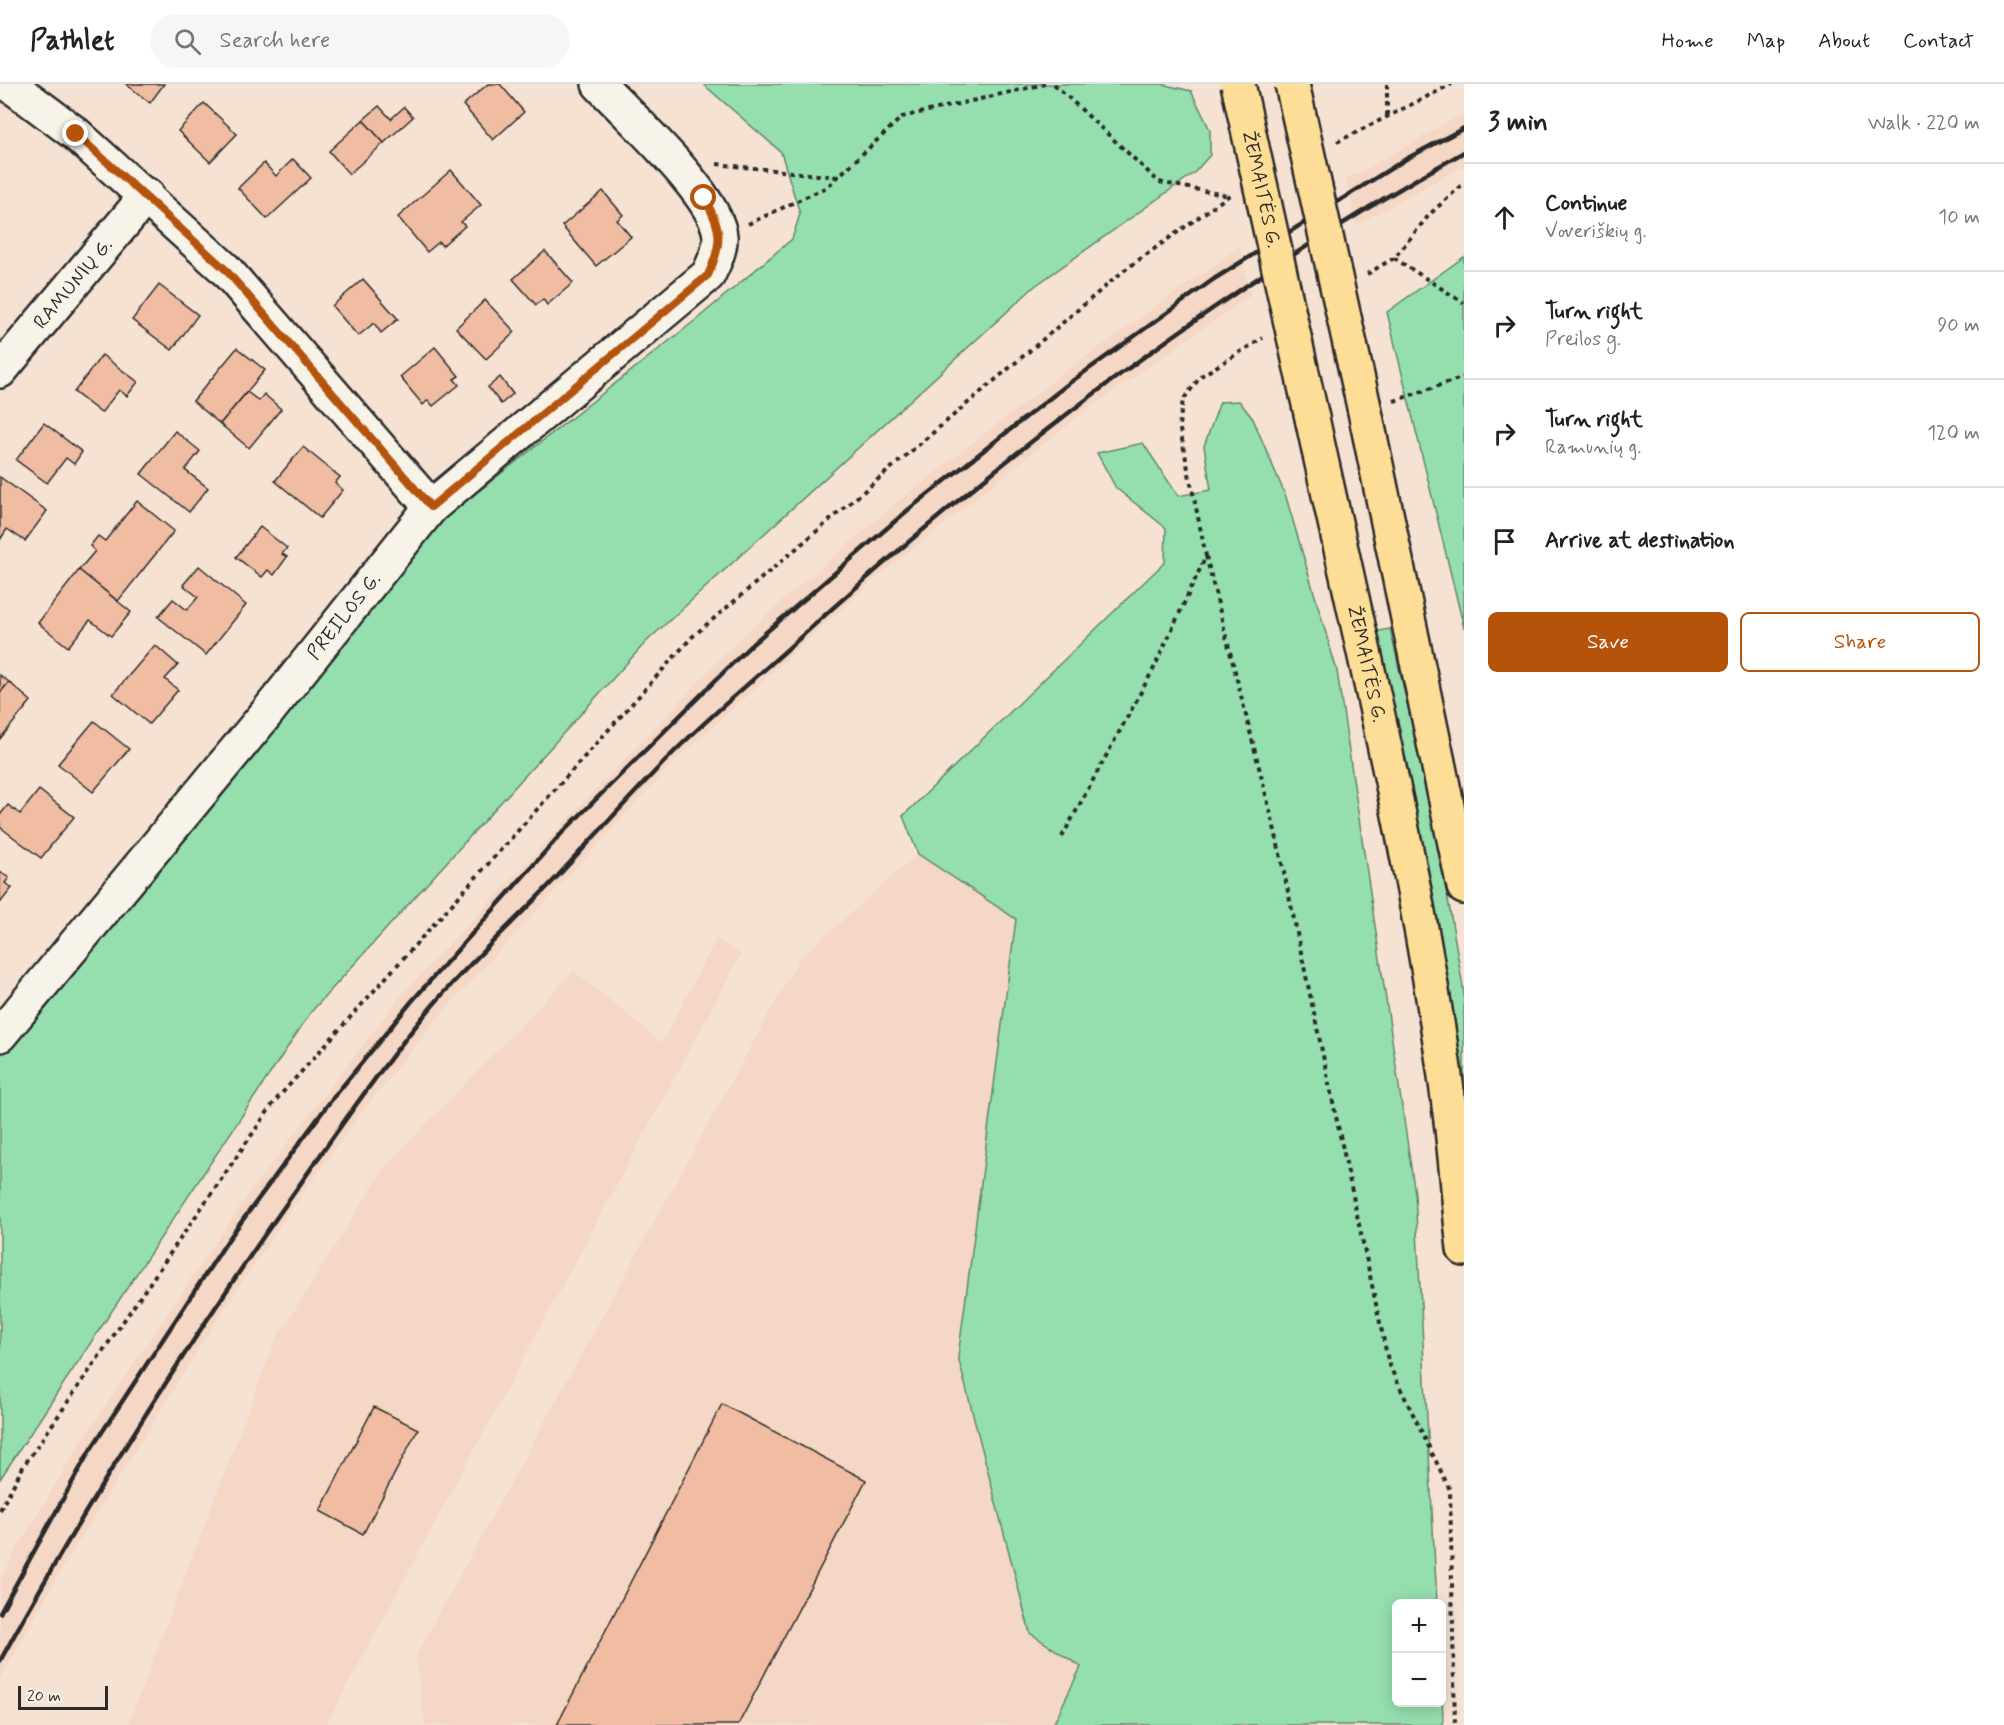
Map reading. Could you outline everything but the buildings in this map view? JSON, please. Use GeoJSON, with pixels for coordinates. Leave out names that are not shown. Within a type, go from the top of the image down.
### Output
{"type":"FeatureCollection","features":[{"type":"Feature","properties":{"kind":"main road","name":"ŽEMAITĖS G."},"geometry":{"type":"LineString","coordinates":[[1238,84],[1386,753],[1422,938],[1450,1113],[1464,1249]]}},
{"type":"Feature","properties":{"kind":"main road"},"geometry":{"type":"LineString","coordinates":[[1292,84],[1377,404],[1464,887]]}},
{"type":"Feature","properties":{"kind":"street"},"geometry":{"type":"LineString","coordinates":[[9,84],[76,134],[147,195],[225,269],[431,507]]}},
{"type":"Feature","properties":{"kind":"street"},"geometry":{"type":"LineString","coordinates":[[600,84],[704,198],[716,218],[720,236]]}},
{"type":"Feature","properties":{"kind":"street","name":"RAMUNIŲ G."},"geometry":{"type":"LineString","coordinates":[[0,371],[147,195]]}},
{"type":"Feature","properties":{"kind":"street","name":"PREILOS G."},"geometry":{"type":"LineString","coordinates":[[4,1021],[266,714],[431,507],[708,275],[716,258],[720,236]]}},
{"type":"Feature","properties":{"kind":"path"},"geometry":{"type":"LineString","coordinates":[[720,236],[827,188],[902,117],[1045,84]]}},
{"type":"Feature","properties":{"kind":"path"},"geometry":{"type":"LineString","coordinates":[[1054,84],[1159,182],[1229,196]]}},
{"type":"Feature","properties":{"kind":"path"},"geometry":{"type":"LineString","coordinates":[[1386,84],[1387,116]]}},
{"type":"Feature","properties":{"kind":"path"},"geometry":{"type":"LineString","coordinates":[[1332,145],[1452,84]]}},
{"type":"Feature","properties":{"kind":"path"},"geometry":{"type":"LineString","coordinates":[[669,158],[838,177]]}},
{"type":"Feature","properties":{"kind":"path"},"geometry":{"type":"LineString","coordinates":[[0,1510],[23,1467],[275,1101],[692,637],[1126,269],[1239,191]]}},
{"type":"Feature","properties":{"kind":"path"},"geometry":{"type":"LineString","coordinates":[[1394,258],[1464,303]]}},
{"type":"Feature","properties":{"kind":"path"},"geometry":{"type":"LineString","coordinates":[[1201,376],[1183,400],[1179,425],[1206,556],[1276,834],[1389,1365],[1450,1490],[1455,1725]]}},
{"type":"Feature","properties":{"kind":"path"},"geometry":{"type":"LineString","coordinates":[[1377,404],[1464,377]]}},
{"type":"Feature","properties":{"kind":"path"},"geometry":{"type":"LineString","coordinates":[[1062,837],[1154,668],[1206,556]]}},
{"type":"Feature","properties":{"kind":"shaded area"},"geometry":{"type":"Polygon","coordinates":[[[1464,113],[1464,166],[1356,225],[1346,180],[1464,113]]]}},
{"type":"Feature","properties":{"kind":"shaded area"},"geometry":{"type":"Polygon","coordinates":[[[1239,247],[1251,295],[1081,414],[870,583],[673,763],[435,1021],[365,1108],[294,1205],[214,1324],[62,1568],[0,1679],[0,1581],[21,1542],[79,1445],[249,1193],[403,993],[739,639],[898,501],[1059,376],[1239,247]]]}},
{"type":"Feature","properties":{"kind":"shaded area"},"geometry":{"type":"Polygon","coordinates":[[[918,854],[1016,919],[958,1357],[1081,1667],[1053,1725],[425,1725],[416,1655],[799,959],[918,854]]]}},
{"type":"Feature","properties":{"kind":"shaded area"},"geometry":{"type":"Polygon","coordinates":[[[716,939],[741,954],[326,1725],[128,1725],[275,1341],[385,1167],[574,971],[662,1043],[716,939]]]}},
{"type":"Feature","properties":{"kind":"green space"},"geometry":{"type":"Polygon","coordinates":[[[703,84],[1161,84],[1191,91],[1210,130],[1210,155],[1194,173],[1035,286],[646,642],[311,1012],[0,1479],[0,1051],[442,520],[697,319],[792,239],[800,214],[781,152],[703,84]]]}},
{"type":"Feature","properties":{"kind":"green space"},"geometry":{"type":"Polygon","coordinates":[[[1464,257],[1464,628],[1387,312],[1464,257]]]}},
{"type":"Feature","properties":{"kind":"green space"},"geometry":{"type":"Polygon","coordinates":[[[1239,401],[1253,419],[1286,497],[1337,671],[1415,1194],[1437,1599],[1392,1599],[1392,1707],[1442,1707],[1443,1725],[1053,1725],[1081,1667],[1030,1633],[958,1357],[1016,919],[918,854],[903,816],[1165,562],[1166,528],[1116,488],[1097,453],[1143,443],[1178,496],[1211,490],[1204,446],[1220,402],[1239,401]]]}},
{"type":"Feature","properties":{"kind":"green space"},"geometry":{"type":"Polygon","coordinates":[[[1390,629],[1436,829],[1464,993],[1464,1095],[1440,932],[1378,631],[1390,629]]]}},
{"type":"Feature","properties":{"kind":"railway"},"geometry":{"type":"LineString","coordinates":[[0,1613],[89,1452],[228,1240],[329,1103],[412,1001],[561,834],[750,646],[908,510],[1068,384],[1214,279],[1406,159],[1464,128]]}},
{"type":"Feature","properties":{"kind":"railway"},"geometry":{"type":"LineString","coordinates":[[0,1661],[66,1544],[136,1430],[246,1262],[369,1087],[454,981],[556,878],[666,760],[870,575],[1031,442],[1199,318],[1285,260],[1464,152]]}},
{"type":"Feature","properties":{"kind":"route"},"geometry":{"type":"LineString","coordinates":[[76,134],[147,195],[225,269],[431,507],[708,275],[716,258],[720,236],[716,218],[704,198]]}}]}
